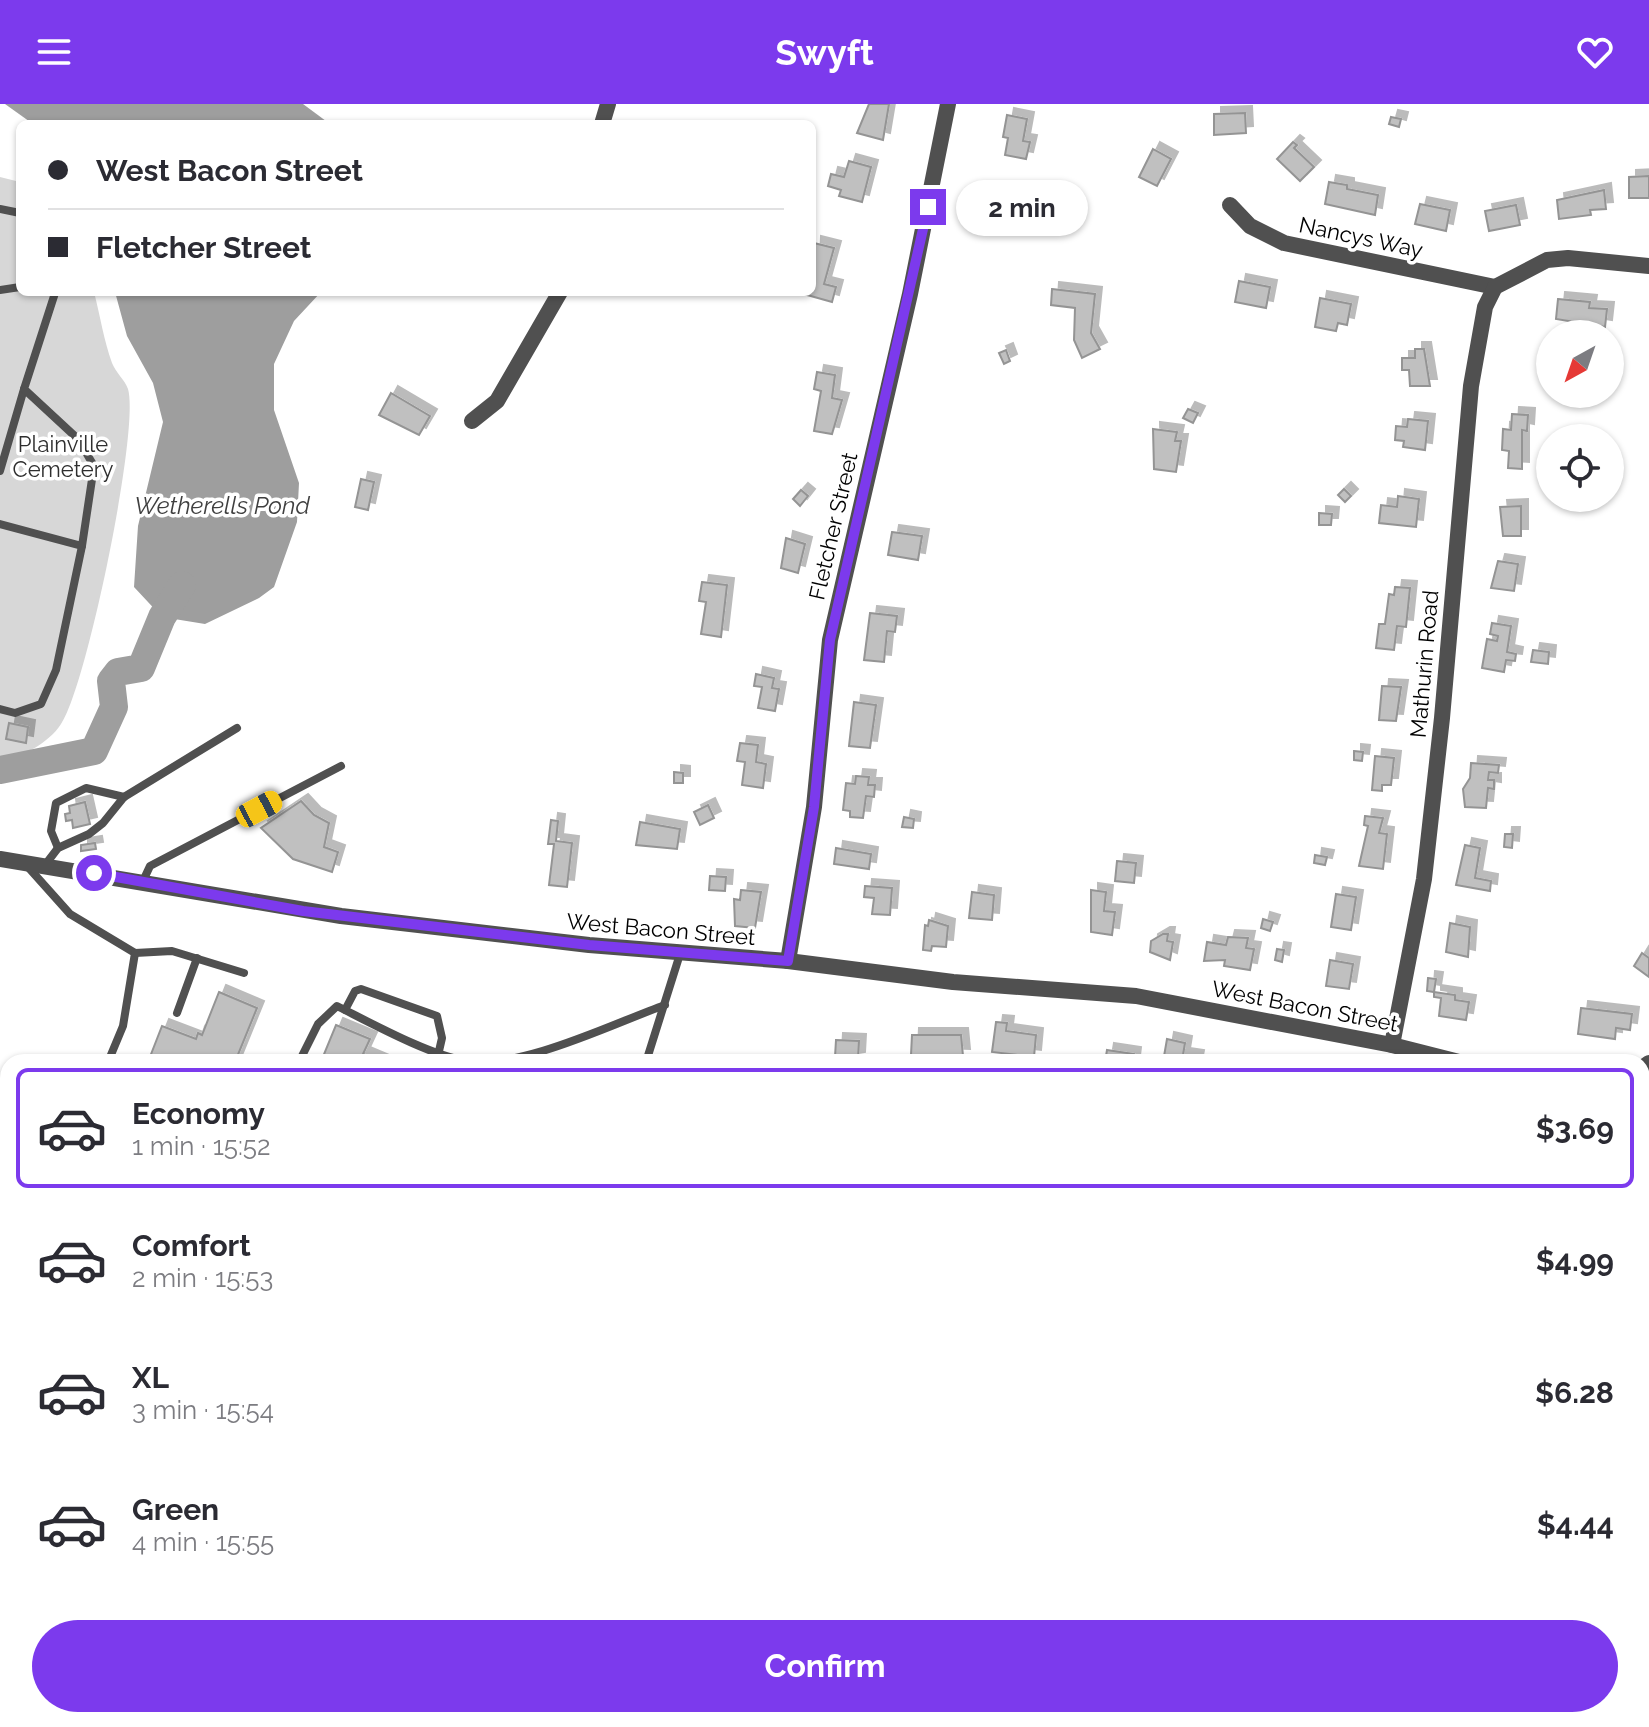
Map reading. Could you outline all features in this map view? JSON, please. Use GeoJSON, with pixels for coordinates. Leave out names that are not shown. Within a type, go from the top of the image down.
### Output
{"type":"FeatureCollection","features":[{"type":"Feature","properties":{"kind":"street","name":"Fletcher Street"},"geometry":{"type":"LineString","coordinates":[[788,961],[814,807],[830,640],[910,294],[948,104]]}},
{"type":"Feature","properties":{"kind":"street","name":"Nancys Way"},"geometry":{"type":"LineString","coordinates":[[1230,205],[1250,226],[1284,243],[1495,287]]}},
{"type":"Feature","properties":{"kind":"street"},"geometry":{"type":"LineString","coordinates":[[1495,287],[1547,260],[1568,258],[1649,266]]}},
{"type":"Feature","properties":{"kind":"street","name":"Mathurin Road"},"geometry":{"type":"LineString","coordinates":[[1392,1045],[1424,879],[1445,687],[1473,361],[1485,307],[1495,287]]}},
{"type":"Feature","properties":{"kind":"street"},"geometry":{"type":"LineString","coordinates":[[472,421],[497,401],[558,296]]}},
{"type":"Feature","properties":{"kind":"street","name":"West Bacon Street"},"geometry":{"type":"LineString","coordinates":[[0,859],[143,881],[303,911],[680,954],[788,961],[953,982],[1136,996],[1427,1054]]}},
{"type":"Feature","properties":{"kind":"lane"},"geometry":{"type":"LineString","coordinates":[[0,471],[53,296]]}},
{"type":"Feature","properties":{"kind":"lane"},"geometry":{"type":"LineString","coordinates":[[0,709],[15,713],[41,704],[56,670],[82,546],[94,466],[78,439],[24,389]]}},
{"type":"Feature","properties":{"kind":"lane"},"geometry":{"type":"LineString","coordinates":[[0,524],[82,546]]}},
{"type":"Feature","properties":{"kind":"lane"},"geometry":{"type":"LineString","coordinates":[[44,866],[58,848],[96,829],[124,797],[237,728]]}},
{"type":"Feature","properties":{"kind":"lane"},"geometry":{"type":"LineString","coordinates":[[143,881],[150,866],[341,766]]}},
{"type":"Feature","properties":{"kind":"lane"},"geometry":{"type":"LineString","coordinates":[[58,848],[51,831],[56,803],[86,788],[124,797]]}},
{"type":"Feature","properties":{"kind":"lane"},"geometry":{"type":"LineString","coordinates":[[25,864],[70,914],[135,953],[172,951],[244,973]]}},
{"type":"Feature","properties":{"kind":"lane"},"geometry":{"type":"LineString","coordinates":[[111,1054],[123,1026],[135,953]]}},
{"type":"Feature","properties":{"kind":"lane"},"geometry":{"type":"LineString","coordinates":[[649,1054],[680,954]]}},
{"type":"Feature","properties":{"kind":"lane"},"geometry":{"type":"LineString","coordinates":[[177,1013],[197,958]]}},
{"type":"Feature","properties":{"kind":"lane"},"geometry":{"type":"LineString","coordinates":[[345,1010],[355,991],[361,989],[437,1016],[442,1038],[439,1051]]}},
{"type":"Feature","properties":{"kind":"lane"},"geometry":{"type":"LineString","coordinates":[[527,1054],[665,1005]]}},
{"type":"Feature","properties":{"kind":"lane"},"geometry":{"type":"LineString","coordinates":[[303,1054],[318,1024],[337,1006],[447,1054]]}},
{"type":"Feature","properties":{"kind":"green space","name":"Plainville Cemetery"},"geometry":{"type":"Polygon","coordinates":[[[0,177],[16,181],[16,296],[95,296],[112,363],[128,389],[130,413],[119,503],[108,558],[72,701],[56,731],[42,743],[25,753],[0,760],[0,177]]]}},
{"type":"Feature","properties":{"kind":"water"},"geometry":{"type":"Polygon","coordinates":[[[5,104],[303,104],[325,120],[27,120],[5,104]]]}},
{"type":"Feature","properties":{"kind":"water","name":"Wetherells Pond"},"geometry":{"type":"Polygon","coordinates":[[[116,296],[317,296],[294,321],[274,364],[274,410],[299,483],[297,522],[274,587],[259,598],[205,624],[162,617],[134,587],[138,526],[163,422],[153,383],[127,336],[116,296]]]}},
{"type":"Feature","properties":{"kind":"building"},"geometry":{"type":"Polygon","coordinates":[[[869,104],[889,104],[883,140],[857,133],[869,104]]]}},
{"type":"Feature","properties":{"kind":"building"},"geometry":{"type":"Polygon","coordinates":[[[1245,113],[1246,133],[1214,135],[1214,114],[1245,113]]]}},
{"type":"Feature","properties":{"kind":"building"},"geometry":{"type":"Polygon","coordinates":[[[1007,115],[1027,119],[1023,141],[1030,142],[1026,159],[1005,155],[1008,138],[1003,137],[1007,115]]]}},
{"type":"Feature","properties":{"kind":"building"},"geometry":{"type":"Polygon","coordinates":[[[1391,117],[1401,119],[1399,127],[1389,124],[1391,117]]]}},
{"type":"Feature","properties":{"kind":"building"},"geometry":{"type":"Polygon","coordinates":[[[1293,142],[1297,145],[1294,148],[1314,167],[1300,181],[1277,159],[1293,142]]]}},
{"type":"Feature","properties":{"kind":"building"},"geometry":{"type":"Polygon","coordinates":[[[1153,149],[1171,159],[1157,186],[1139,177],[1153,149]]]}},
{"type":"Feature","properties":{"kind":"building"},"geometry":{"type":"Polygon","coordinates":[[[849,161],[871,167],[862,202],[839,196],[841,190],[828,186],[831,174],[844,177],[849,161]]]}},
{"type":"Feature","properties":{"kind":"building"},"geometry":{"type":"Polygon","coordinates":[[[1649,176],[1649,198],[1629,198],[1629,177],[1649,176]]]}},
{"type":"Feature","properties":{"kind":"building"},"geometry":{"type":"Polygon","coordinates":[[[1329,182],[1378,195],[1375,215],[1325,204],[1329,182]]]}},
{"type":"Feature","properties":{"kind":"building"},"geometry":{"type":"Polygon","coordinates":[[[1604,190],[1606,209],[1590,210],[1591,215],[1559,219],[1557,200],[1604,190]]]}},
{"type":"Feature","properties":{"kind":"building"},"geometry":{"type":"Polygon","coordinates":[[[1420,204],[1450,210],[1446,231],[1415,224],[1420,204]]]}},
{"type":"Feature","properties":{"kind":"building"},"geometry":{"type":"Polygon","coordinates":[[[1516,205],[1520,225],[1489,231],[1485,211],[1516,205]]]}},
{"type":"Feature","properties":{"kind":"building"},"geometry":{"type":"Polygon","coordinates":[[[816,244],[834,248],[824,284],[836,287],[832,302],[811,296],[816,296],[816,244]]]}},
{"type":"Feature","properties":{"kind":"building"},"geometry":{"type":"Polygon","coordinates":[[[1239,281],[1270,287],[1266,308],[1235,302],[1239,281]]]}},
{"type":"Feature","properties":{"kind":"building"},"geometry":{"type":"Polygon","coordinates":[[[1052,289],[1095,294],[1091,333],[1100,349],[1082,358],[1074,340],[1075,308],[1051,305],[1052,289]]]}},
{"type":"Feature","properties":{"kind":"building"},"geometry":{"type":"Polygon","coordinates":[[[1320,298],[1351,304],[1347,325],[1338,323],[1336,331],[1315,327],[1320,298]]]}},
{"type":"Feature","properties":{"kind":"building"},"geometry":{"type":"Polygon","coordinates":[[[1558,299],[1590,302],[1589,308],[1607,309],[1606,320],[1556,319],[1558,299]]]}},
{"type":"Feature","properties":{"kind":"building"},"geometry":{"type":"Polygon","coordinates":[[[1415,349],[1424,349],[1430,386],[1410,386],[1409,370],[1402,370],[1402,358],[1415,358],[1415,349]]]}},
{"type":"Feature","properties":{"kind":"building"},"geometry":{"type":"Polygon","coordinates":[[[1006,350],[1010,361],[1004,364],[999,353],[1006,350]]]}},
{"type":"Feature","properties":{"kind":"building"},"geometry":{"type":"Polygon","coordinates":[[[817,372],[835,375],[832,398],[842,400],[832,434],[814,431],[821,391],[814,389],[817,372]]]}},
{"type":"Feature","properties":{"kind":"building"},"geometry":{"type":"Polygon","coordinates":[[[391,393],[430,416],[419,435],[379,415],[391,393]]]}},
{"type":"Feature","properties":{"kind":"building"},"geometry":{"type":"Polygon","coordinates":[[[1188,409],[1198,413],[1193,423],[1183,418],[1188,409]]]}},
{"type":"Feature","properties":{"kind":"building"},"geometry":{"type":"Polygon","coordinates":[[[1512,414],[1528,415],[1527,431],[1522,430],[1522,469],[1508,468],[1509,451],[1502,450],[1503,429],[1511,430],[1512,414]]]}},
{"type":"Feature","properties":{"kind":"building"},"geometry":{"type":"Polygon","coordinates":[[[1408,419],[1428,421],[1425,450],[1403,447],[1404,441],[1395,440],[1396,426],[1407,427],[1408,419]]]}},
{"type":"Feature","properties":{"kind":"building"},"geometry":{"type":"Polygon","coordinates":[[[1153,429],[1177,432],[1175,441],[1181,441],[1176,472],[1154,469],[1153,429]]]}},
{"type":"Feature","properties":{"kind":"building"},"geometry":{"type":"Polygon","coordinates":[[[361,479],[374,482],[368,510],[355,507],[361,479]]]}},
{"type":"Feature","properties":{"kind":"building"},"geometry":{"type":"Polygon","coordinates":[[[1344,489],[1351,496],[1345,502],[1338,495],[1344,489]]]}},
{"type":"Feature","properties":{"kind":"building"},"geometry":{"type":"Polygon","coordinates":[[[801,490],[808,496],[800,506],[793,499],[801,490]]]}},
{"type":"Feature","properties":{"kind":"building"},"geometry":{"type":"Polygon","coordinates":[[[1398,496],[1419,499],[1416,527],[1379,523],[1381,505],[1397,507],[1398,496]]]}},
{"type":"Feature","properties":{"kind":"building"},"geometry":{"type":"Polygon","coordinates":[[[1521,506],[1521,536],[1503,536],[1500,507],[1521,506]]]}},
{"type":"Feature","properties":{"kind":"building"},"geometry":{"type":"Polygon","coordinates":[[[1319,513],[1332,514],[1331,525],[1319,525],[1319,513]]]}},
{"type":"Feature","properties":{"kind":"building"},"geometry":{"type":"Polygon","coordinates":[[[892,532],[922,536],[918,560],[888,555],[892,532]]]}},
{"type":"Feature","properties":{"kind":"building"},"geometry":{"type":"Polygon","coordinates":[[[786,538],[805,544],[798,573],[781,568],[786,538]]]}},
{"type":"Feature","properties":{"kind":"building"},"geometry":{"type":"Polygon","coordinates":[[[1498,561],[1518,564],[1514,591],[1491,588],[1498,561]]]}},
{"type":"Feature","properties":{"kind":"building"},"geometry":{"type":"Polygon","coordinates":[[[702,582],[727,585],[721,637],[701,634],[706,602],[699,601],[702,582]]]}},
{"type":"Feature","properties":{"kind":"building"},"geometry":{"type":"Polygon","coordinates":[[[1395,587],[1410,588],[1406,627],[1397,626],[1394,650],[1376,648],[1379,624],[1385,624],[1389,594],[1394,595],[1395,587]]]}},
{"type":"Feature","properties":{"kind":"building"},"geometry":{"type":"Polygon","coordinates":[[[870,613],[897,616],[895,632],[887,631],[884,662],[864,660],[870,613]]]}},
{"type":"Feature","properties":{"kind":"building"},"geometry":{"type":"Polygon","coordinates":[[[1492,623],[1511,626],[1507,652],[1516,654],[1515,661],[1506,660],[1504,672],[1482,668],[1487,639],[1497,641],[1498,636],[1490,634],[1492,623]]]}},
{"type":"Feature","properties":{"kind":"building"},"geometry":{"type":"Polygon","coordinates":[[[1533,650],[1549,652],[1548,664],[1531,662],[1533,650]]]}},
{"type":"Feature","properties":{"kind":"building"},"geometry":{"type":"Polygon","coordinates":[[[756,674],[774,678],[772,688],[779,689],[775,711],[758,708],[762,687],[754,686],[756,674]]]}},
{"type":"Feature","properties":{"kind":"building"},"geometry":{"type":"Polygon","coordinates":[[[1382,686],[1401,687],[1396,721],[1379,720],[1382,686]]]}},
{"type":"Feature","properties":{"kind":"building"},"geometry":{"type":"Polygon","coordinates":[[[854,702],[876,705],[870,748],[849,746],[854,702]]]}},
{"type":"Feature","properties":{"kind":"building"},"geometry":{"type":"Polygon","coordinates":[[[9,723],[28,727],[26,743],[6,739],[9,723]]]}},
{"type":"Feature","properties":{"kind":"building"},"geometry":{"type":"Polygon","coordinates":[[[740,743],[758,745],[756,762],[766,764],[763,788],[742,785],[745,762],[737,761],[740,743]]]}},
{"type":"Feature","properties":{"kind":"building"},"geometry":{"type":"Polygon","coordinates":[[[1354,751],[1363,752],[1362,761],[1354,760],[1354,751]]]}},
{"type":"Feature","properties":{"kind":"building"},"geometry":{"type":"Polygon","coordinates":[[[1375,756],[1394,758],[1391,785],[1382,785],[1382,791],[1372,790],[1375,756]]]}},
{"type":"Feature","properties":{"kind":"building"},"geometry":{"type":"Polygon","coordinates":[[[1471,763],[1499,765],[1498,773],[1489,772],[1488,780],[1494,780],[1494,789],[1488,788],[1486,808],[1465,807],[1463,789],[1470,778],[1471,763]]]}},
{"type":"Feature","properties":{"kind":"building"},"geometry":{"type":"Polygon","coordinates":[[[674,772],[683,773],[683,783],[674,783],[674,772]]]}},
{"type":"Feature","properties":{"kind":"building"},"geometry":{"type":"Polygon","coordinates":[[[856,776],[869,777],[868,785],[875,785],[874,797],[866,796],[863,818],[850,817],[850,811],[843,810],[846,783],[855,784],[856,776]]]}},
{"type":"Feature","properties":{"kind":"building"},"geometry":{"type":"Polygon","coordinates":[[[301,801],[314,815],[329,823],[324,847],[338,852],[332,872],[293,859],[261,828],[301,801]]]}},
{"type":"Feature","properties":{"kind":"building"},"geometry":{"type":"Polygon","coordinates":[[[85,802],[90,824],[73,828],[72,820],[66,821],[65,814],[70,813],[69,806],[85,802]]]}},
{"type":"Feature","properties":{"kind":"building"},"geometry":{"type":"Polygon","coordinates":[[[708,805],[714,818],[700,825],[694,812],[708,805]]]}},
{"type":"Feature","properties":{"kind":"building"},"geometry":{"type":"Polygon","coordinates":[[[1365,816],[1383,818],[1379,833],[1387,834],[1383,869],[1359,866],[1368,826],[1364,825],[1365,816]]]}},
{"type":"Feature","properties":{"kind":"building"},"geometry":{"type":"Polygon","coordinates":[[[904,817],[914,819],[913,828],[902,827],[904,817]]]}},
{"type":"Feature","properties":{"kind":"building"},"geometry":{"type":"Polygon","coordinates":[[[551,820],[558,821],[556,841],[572,843],[567,887],[549,885],[554,844],[548,844],[551,820]]]}},
{"type":"Feature","properties":{"kind":"building"},"geometry":{"type":"Polygon","coordinates":[[[640,822],[680,829],[677,849],[636,845],[640,822]]]}},
{"type":"Feature","properties":{"kind":"building"},"geometry":{"type":"Polygon","coordinates":[[[1505,834],[1513,834],[1512,848],[1504,847],[1505,834]]]}},
{"type":"Feature","properties":{"kind":"building"},"geometry":{"type":"Polygon","coordinates":[[[95,843],[96,849],[81,851],[81,845],[95,843]]]}},
{"type":"Feature","properties":{"kind":"building"},"geometry":{"type":"Polygon","coordinates":[[[1465,845],[1480,848],[1475,878],[1491,881],[1490,891],[1456,885],[1465,845]]]}},
{"type":"Feature","properties":{"kind":"building"},"geometry":{"type":"Polygon","coordinates":[[[836,848],[871,854],[869,869],[834,864],[836,848]]]}},
{"type":"Feature","properties":{"kind":"building"},"geometry":{"type":"Polygon","coordinates":[[[1315,855],[1327,857],[1325,865],[1314,863],[1315,855]]]}},
{"type":"Feature","properties":{"kind":"building"},"geometry":{"type":"Polygon","coordinates":[[[1117,861],[1136,863],[1134,883],[1115,881],[1117,861]]]}},
{"type":"Feature","properties":{"kind":"building"},"geometry":{"type":"Polygon","coordinates":[[[710,876],[726,877],[725,891],[709,890],[710,876]]]}},
{"type":"Feature","properties":{"kind":"building"},"geometry":{"type":"Polygon","coordinates":[[[865,886],[892,888],[890,915],[872,914],[874,898],[864,897],[865,886]]]}},
{"type":"Feature","properties":{"kind":"building"},"geometry":{"type":"Polygon","coordinates":[[[741,890],[761,892],[755,928],[735,926],[734,899],[740,900],[741,890]]]}},
{"type":"Feature","properties":{"kind":"building"},"geometry":{"type":"Polygon","coordinates":[[[1091,890],[1106,892],[1104,911],[1115,912],[1112,935],[1091,932],[1091,890]]]}},
{"type":"Feature","properties":{"kind":"building"},"geometry":{"type":"Polygon","coordinates":[[[972,892],[994,895],[992,920],[969,918],[972,892]]]}},
{"type":"Feature","properties":{"kind":"building"},"geometry":{"type":"Polygon","coordinates":[[[1336,894],[1356,897],[1351,930],[1331,927],[1336,894]]]}},
{"type":"Feature","properties":{"kind":"building"},"geometry":{"type":"Polygon","coordinates":[[[1263,919],[1273,922],[1270,931],[1261,928],[1263,919]]]}},
{"type":"Feature","properties":{"kind":"building"},"geometry":{"type":"Polygon","coordinates":[[[929,920],[948,926],[946,947],[932,946],[931,951],[923,950],[925,925],[928,926],[929,920]]]}},
{"type":"Feature","properties":{"kind":"building"},"geometry":{"type":"Polygon","coordinates":[[[1450,923],[1470,927],[1468,957],[1446,952],[1450,923]]]}},
{"type":"Feature","properties":{"kind":"building"},"geometry":{"type":"Polygon","coordinates":[[[1168,934],[1167,941],[1173,942],[1170,960],[1150,952],[1151,941],[1168,934]]]}},
{"type":"Feature","properties":{"kind":"building"},"geometry":{"type":"Polygon","coordinates":[[[1228,937],[1248,938],[1246,948],[1254,949],[1250,970],[1224,966],[1225,960],[1204,961],[1207,942],[1226,945],[1228,937]]]}},
{"type":"Feature","properties":{"kind":"building"},"geometry":{"type":"Polygon","coordinates":[[[1277,949],[1284,950],[1282,962],[1275,960],[1277,949]]]}},
{"type":"Feature","properties":{"kind":"building"},"geometry":{"type":"Polygon","coordinates":[[[1642,953],[1649,958],[1649,977],[1634,966],[1642,953]]]}},
{"type":"Feature","properties":{"kind":"building"},"geometry":{"type":"Polygon","coordinates":[[[1330,960],[1353,964],[1349,989],[1326,986],[1330,960]]]}},
{"type":"Feature","properties":{"kind":"building"},"geometry":{"type":"Polygon","coordinates":[[[1428,978],[1436,979],[1434,992],[1427,991],[1428,978]]]}},
{"type":"Feature","properties":{"kind":"building"},"geometry":{"type":"Polygon","coordinates":[[[219,992],[257,1008],[238,1054],[151,1054],[162,1026],[196,1039],[198,1033],[202,1035],[219,992]]]}},
{"type":"Feature","properties":{"kind":"building"},"geometry":{"type":"Polygon","coordinates":[[[1434,992],[1455,995],[1455,1000],[1469,1002],[1466,1020],[1439,1016],[1441,998],[1434,997],[1434,992]]]}},
{"type":"Feature","properties":{"kind":"building"},"geometry":{"type":"Polygon","coordinates":[[[1581,1008],[1632,1014],[1630,1030],[1616,1028],[1615,1039],[1578,1034],[1581,1008]]]}},
{"type":"Feature","properties":{"kind":"building"},"geometry":{"type":"Polygon","coordinates":[[[996,1022],[1007,1023],[1006,1031],[1036,1035],[1034,1054],[992,1052],[996,1022]]]}},
{"type":"Feature","properties":{"kind":"building"},"geometry":{"type":"Polygon","coordinates":[[[336,1025],[370,1039],[363,1054],[324,1054],[336,1025]]]}},
{"type":"Feature","properties":{"kind":"building"},"geometry":{"type":"Polygon","coordinates":[[[912,1035],[961,1035],[963,1054],[911,1054],[912,1035]]]}},
{"type":"Feature","properties":{"kind":"building"},"geometry":{"type":"Polygon","coordinates":[[[1167,1039],[1185,1043],[1183,1054],[1164,1054],[1167,1039]]]}},
{"type":"Feature","properties":{"kind":"building"},"geometry":{"type":"Polygon","coordinates":[[[836,1040],[859,1041],[858,1054],[835,1054],[836,1040]]]}},
{"type":"Feature","properties":{"kind":"building"},"geometry":{"type":"Polygon","coordinates":[[[1107,1050],[1134,1054],[1106,1054],[1107,1050]]]}},
{"type":"Feature","properties":{"kind":"waterway"},"geometry":{"type":"LineString","coordinates":[[0,770],[94,751],[114,707],[111,681],[118,672],[141,668],[162,617],[182,585]]}},
{"type":"Feature","properties":{"kind":"route"},"geometry":{"type":"LineString","coordinates":[[94,873],[303,911],[589,945],[788,961],[814,807],[830,640],[928,207]]}}]}
